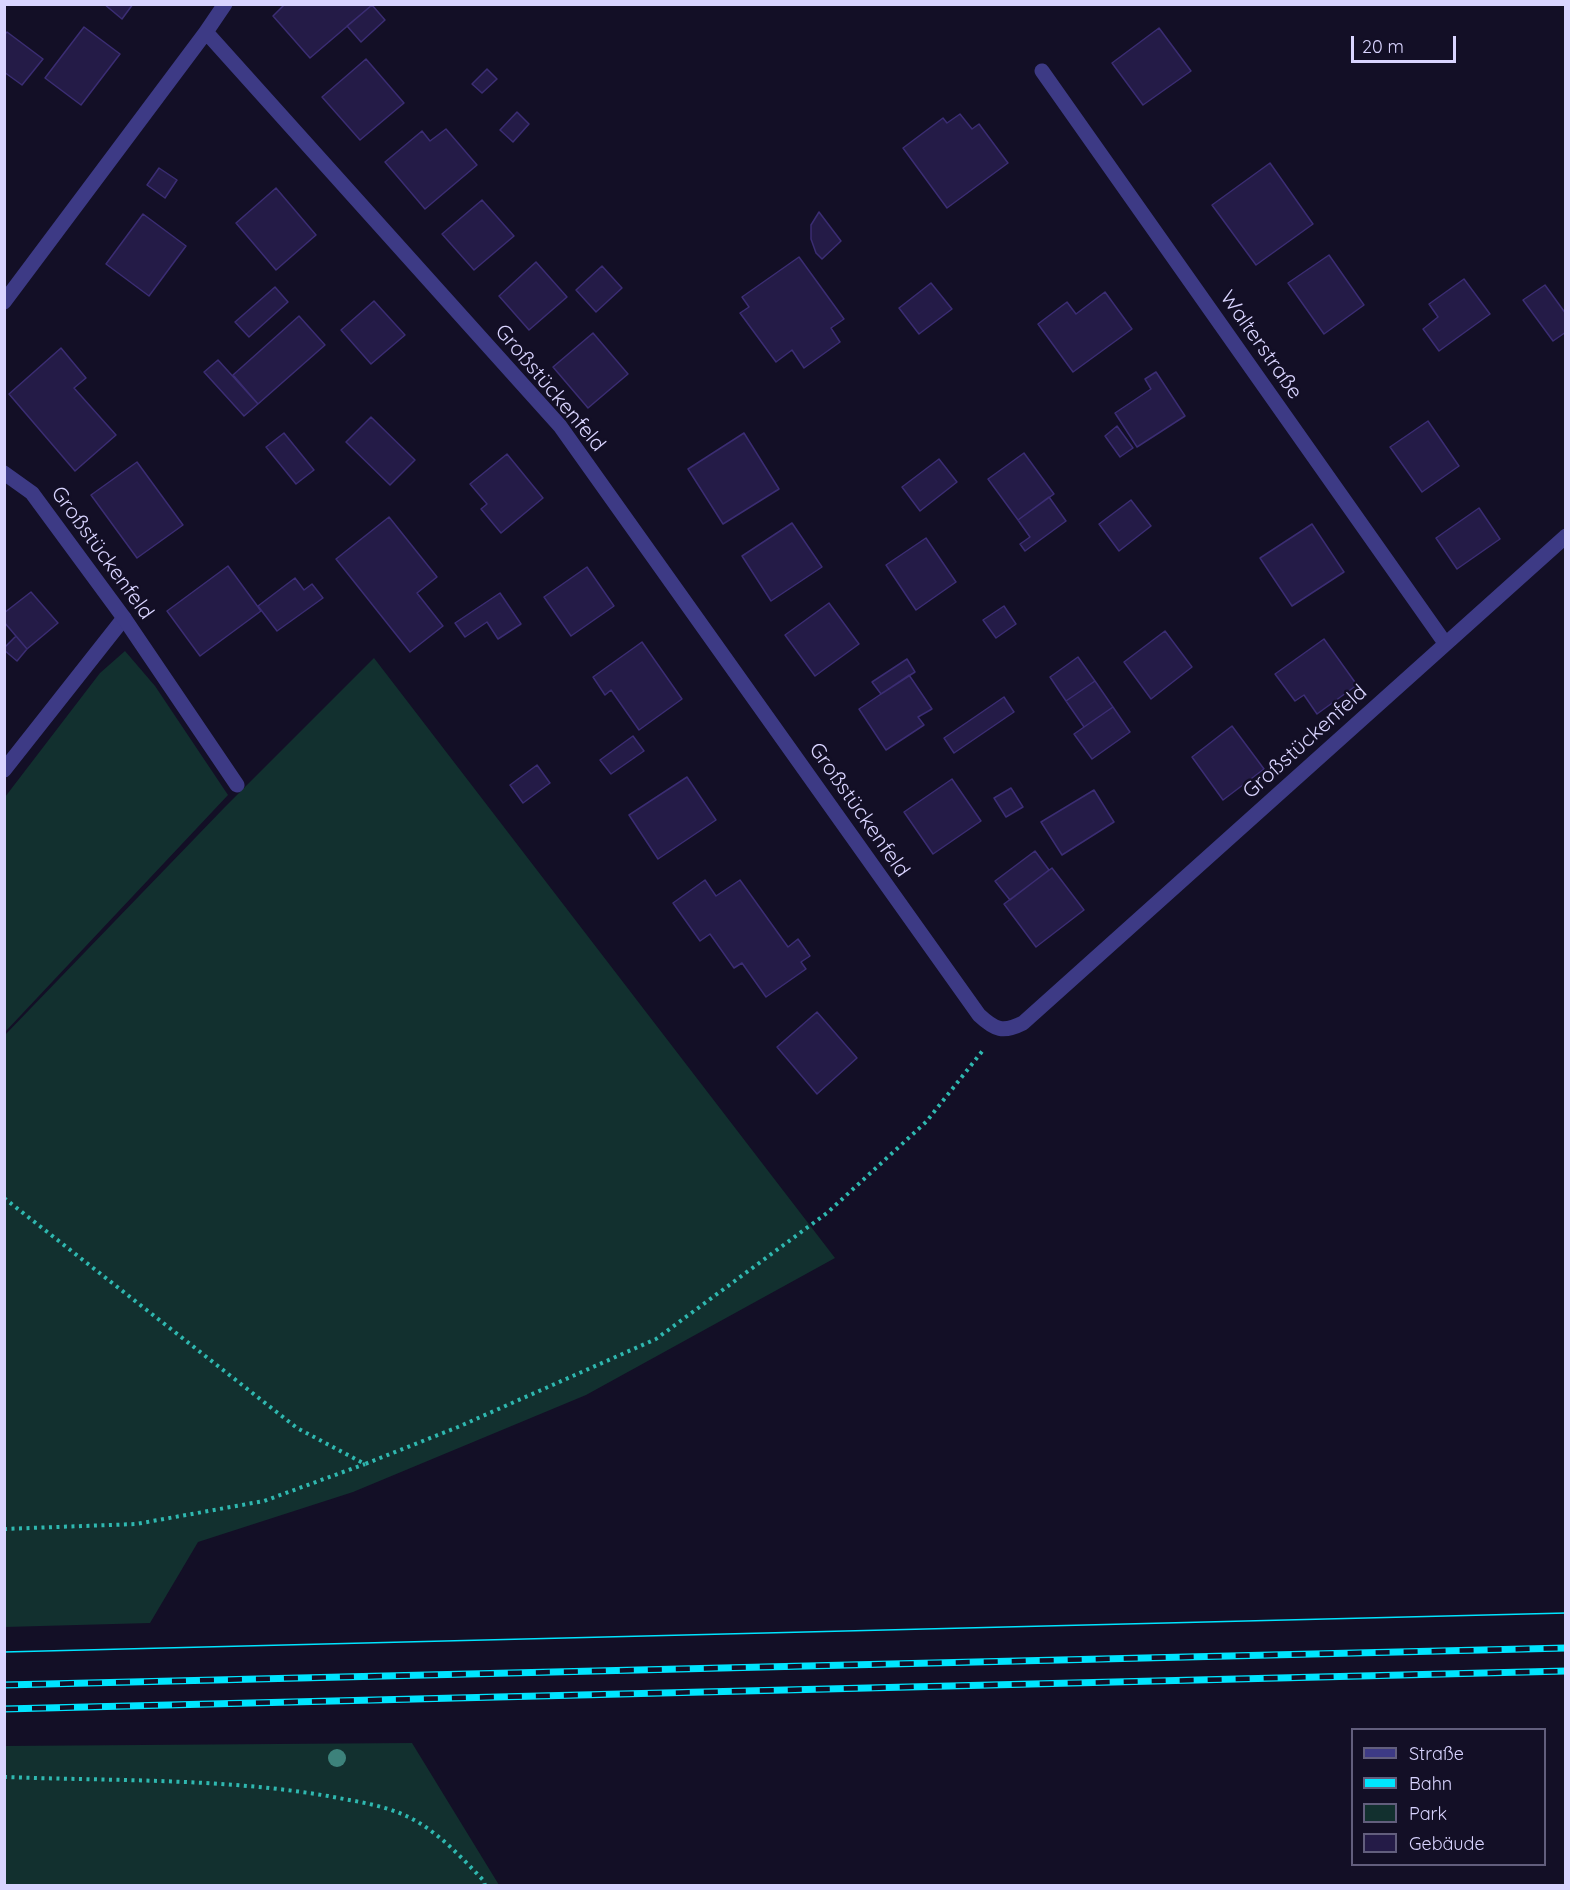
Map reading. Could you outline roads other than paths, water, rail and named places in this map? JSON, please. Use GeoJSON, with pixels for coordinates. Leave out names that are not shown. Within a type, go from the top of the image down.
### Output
{"type":"FeatureCollection","features":[{"type":"Feature","properties":{"kind":"street"},"geometry":{"type":"LineString","coordinates":[[4,302],[206,33],[225,4]]}},
{"type":"Feature","properties":{"kind":"street","name":"Großstückenfeld"},"geometry":{"type":"LineString","coordinates":[[206,33],[560,426],[979,1015],[989,1024],[1000,1029],[1011,1028],[1023,1023],[1566,536]]}},
{"type":"Feature","properties":{"kind":"street","name":"Walterstraße"},"geometry":{"type":"LineString","coordinates":[[1042,71],[1445,643]]}},
{"type":"Feature","properties":{"kind":"street","name":"Großstückenfeld"},"geometry":{"type":"LineString","coordinates":[[4,473],[32,493],[124,618],[237,785]]}},
{"type":"Feature","properties":{"kind":"street"},"geometry":{"type":"LineString","coordinates":[[4,770],[124,618]]}},
{"type":"Feature","properties":{"kind":"tram line"},"geometry":{"type":"LineString","coordinates":[[4,1652],[1566,1613]]}},
{"type":"Feature","properties":{"kind":"railway"},"geometry":{"type":"LineString","coordinates":[[4,1685],[1566,1648]]}},
{"type":"Feature","properties":{"kind":"railway"},"geometry":{"type":"LineString","coordinates":[[4,1709],[1566,1671]]}}]}
